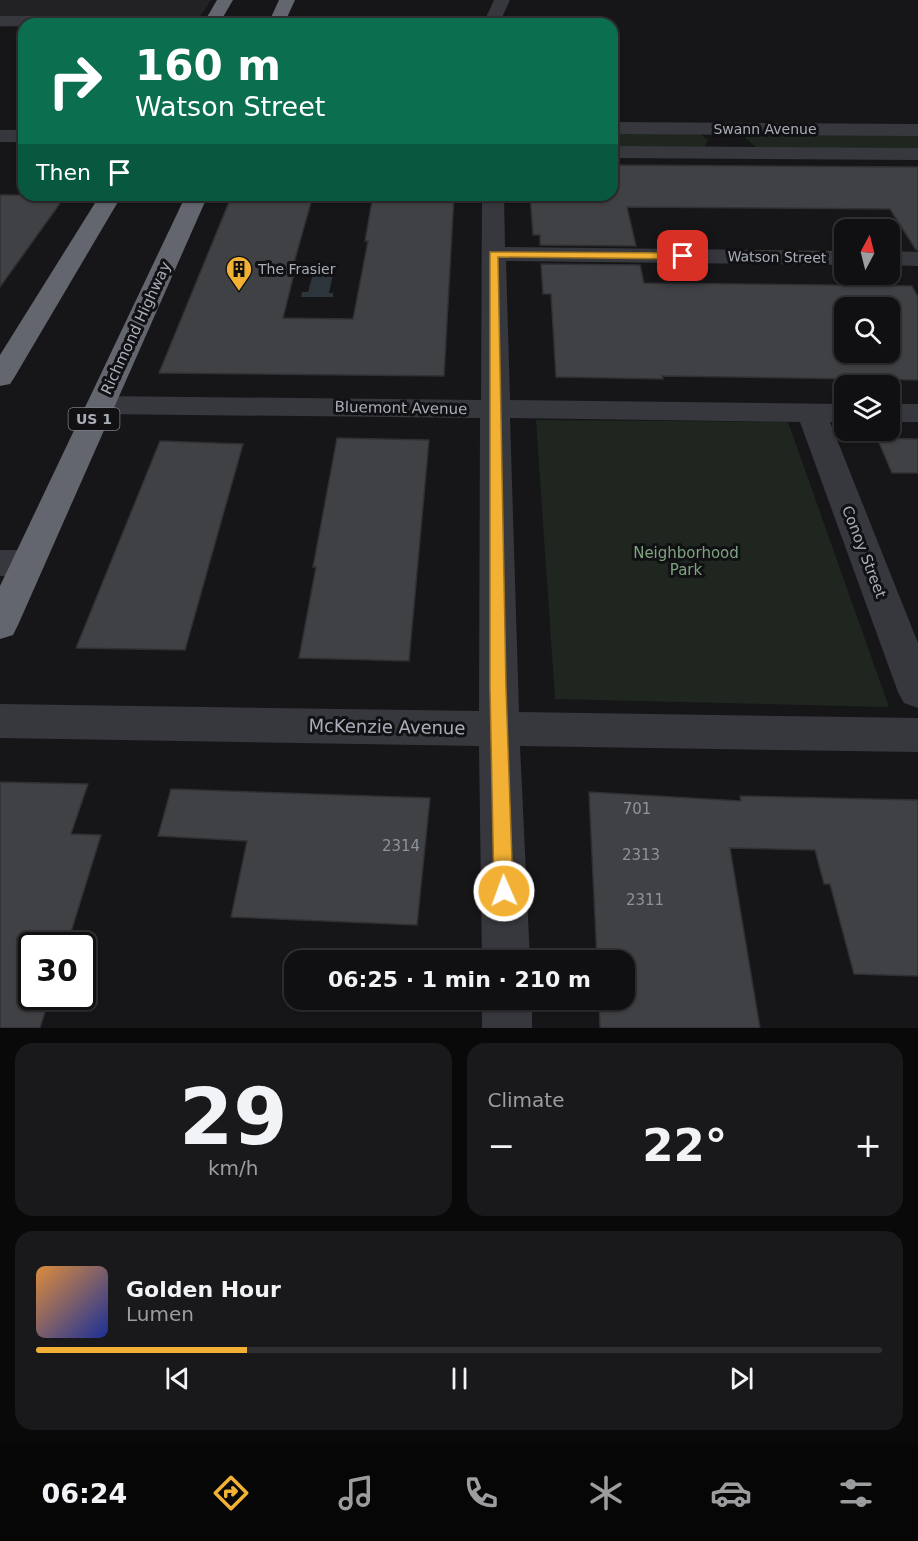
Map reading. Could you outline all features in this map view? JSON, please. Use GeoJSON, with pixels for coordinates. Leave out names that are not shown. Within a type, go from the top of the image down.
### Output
{"type":"FeatureCollection","features":[{"type":"Feature","properties":{"kind":"highway"},"geometry":{"type":"LineString","coordinates":[[215,18],[225,0]]}},
{"type":"Feature","properties":{"kind":"highway"},"geometry":{"type":"LineString","coordinates":[[279,18],[287,0]]}},
{"type":"Feature","properties":{"kind":"highway"},"geometry":{"type":"LineString","coordinates":[[0,378],[107,201]]}},
{"type":"Feature","properties":{"kind":"highway","name":"Richmond Highway"},"geometry":{"type":"LineString","coordinates":[[0,625],[14,563],[101,405],[194,201]]}},
{"type":"Feature","properties":{"kind":"street"},"geometry":{"type":"LineString","coordinates":[[494,18],[502,0]]}},
{"type":"Feature","properties":{"kind":"street"},"geometry":{"type":"LineString","coordinates":[[0,21],[18,21]]}},
{"type":"Feature","properties":{"kind":"street","name":"Swann Avenue"},"geometry":{"type":"LineString","coordinates":[[618,128],[918,130]]}},
{"type":"Feature","properties":{"kind":"street"},"geometry":{"type":"LineString","coordinates":[[0,136],[18,136]]}},
{"type":"Feature","properties":{"kind":"street","name":"Swann Avenue"},"geometry":{"type":"LineString","coordinates":[[618,152],[918,154]]}},
{"type":"Feature","properties":{"kind":"street"},"geometry":{"type":"LineString","coordinates":[[493,201],[499,728],[506,950]]}},
{"type":"Feature","properties":{"kind":"street","name":"Watson Street"},"geometry":{"type":"LineString","coordinates":[[493,254],[834,258]]}},
{"type":"Feature","properties":{"kind":"street"},"geometry":{"type":"LineString","coordinates":[[900,258],[918,258]]}},
{"type":"Feature","properties":{"kind":"street","name":"Bluemont Avenue"},"geometry":{"type":"LineString","coordinates":[[101,405],[828,413]]}},
{"type":"Feature","properties":{"kind":"street","name":"Conoy Street"},"geometry":{"type":"LineString","coordinates":[[828,413],[918,692]]}},
{"type":"Feature","properties":{"kind":"street"},"geometry":{"type":"LineString","coordinates":[[900,413],[918,413]]}},
{"type":"Feature","properties":{"kind":"street","name":"McKenzie Avenue"},"geometry":{"type":"LineString","coordinates":[[0,721],[918,735]]}},
{"type":"Feature","properties":{"kind":"street"},"geometry":{"type":"LineString","coordinates":[[507,1010],[507,1028]]}},
{"type":"Feature","properties":{"kind":"shaded area"},"geometry":{"type":"Polygon","coordinates":[[[0,0],[211,0],[199,18],[18,18],[18,27],[0,27],[0,0]]]}},
{"type":"Feature","properties":{"kind":"shaded area"},"geometry":{"type":"Polygon","coordinates":[[[314,270],[334,270],[329,293],[333,293],[333,297],[301,297],[302,292],[308,292],[314,270]]]}},
{"type":"Feature","properties":{"kind":"green space"},"geometry":{"type":"Polygon","coordinates":[[[618,129],[699,133],[708,140],[704,148],[618,147],[618,129]]]}},
{"type":"Feature","properties":{"kind":"green space"},"geometry":{"type":"Polygon","coordinates":[[[918,132],[918,150],[757,148],[745,138],[748,134],[918,132]]]}},
{"type":"Feature","properties":{"kind":"green space","name":"Neighborhood Park"},"geometry":{"type":"Polygon","coordinates":[[[536,420],[788,422],[889,707],[555,699],[536,420]]]}},
{"type":"Feature","properties":{"kind":"building"},"geometry":{"type":"Polygon","coordinates":[[[618,165],[918,167],[918,250],[900,225],[900,219],[896,219],[890,209],[627,207],[636,246],[540,245],[540,235],[533,235],[530,201],[618,201],[618,165]]]}},
{"type":"Feature","properties":{"kind":"building"},"geometry":{"type":"Polygon","coordinates":[[[0,195],[18,195],[18,201],[62,201],[0,287],[0,195]]]}},
{"type":"Feature","properties":{"kind":"building","name":"The Frasier"},"geometry":{"type":"Polygon","coordinates":[[[230,201],[311,201],[294,263],[297,262],[283,318],[353,319],[368,241],[365,241],[372,201],[454,201],[444,376],[159,373],[230,201]]]}},
{"type":"Feature","properties":{"kind":"building"},"geometry":{"type":"Polygon","coordinates":[[[541,264],[640,265],[644,283],[912,286],[918,297],[918,380],[900,380],[900,375],[834,375],[834,379],[556,377],[551,294],[543,294],[541,264]]]}},
{"type":"Feature","properties":{"kind":"building"},"geometry":{"type":"Polygon","coordinates":[[[337,438],[429,440],[409,661],[299,658],[337,438]]]}},
{"type":"Feature","properties":{"kind":"building"},"geometry":{"type":"Polygon","coordinates":[[[918,439],[918,473],[892,473],[878,441],[918,439]]]}},
{"type":"Feature","properties":{"kind":"building"},"geometry":{"type":"Polygon","coordinates":[[[160,441],[243,444],[185,650],[76,648],[160,441]]]}},
{"type":"Feature","properties":{"kind":"building"},"geometry":{"type":"Polygon","coordinates":[[[0,782],[88,784],[71,834],[101,835],[71,932],[18,932],[18,1010],[46,1010],[40,1028],[0,1028],[0,782]]]}},
{"type":"Feature","properties":{"kind":"building"},"geometry":{"type":"Polygon","coordinates":[[[171,789],[430,798],[417,925],[231,917],[247,841],[158,836],[171,789]]]}},
{"type":"Feature","properties":{"kind":"building"},"geometry":{"type":"Polygon","coordinates":[[[589,792],[741,801],[740,796],[918,800],[918,976],[854,974],[830,884],[824,884],[815,850],[730,848],[760,1028],[600,1028],[599,1010],[635,1010],[635,950],[597,950],[589,792]]]}},
{"type":"Feature","properties":{"kind":"place","name":"The Frasier"},"geometry":{"type":"Point","coordinates":[239,292]}},
{"type":"Feature","properties":{"kind":"route"},"geometry":{"type":"LineString","coordinates":[[504,891],[498,688],[493,254],[683,256]]}}]}
